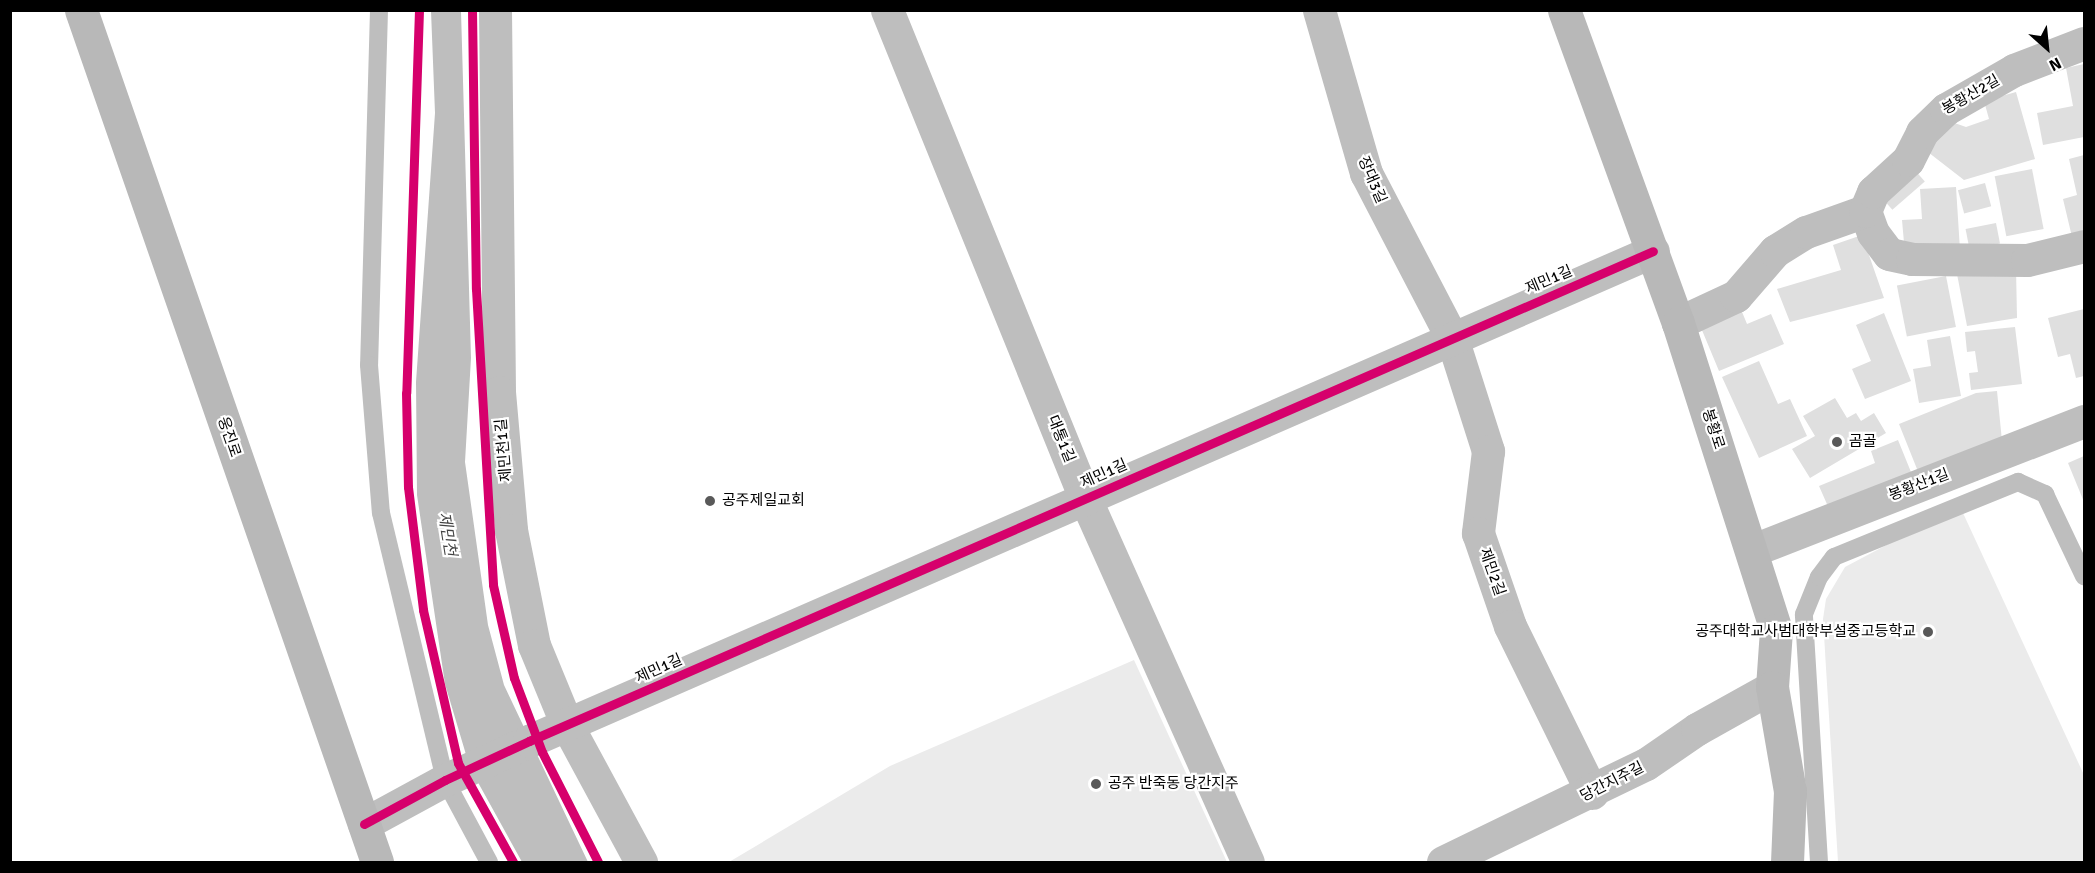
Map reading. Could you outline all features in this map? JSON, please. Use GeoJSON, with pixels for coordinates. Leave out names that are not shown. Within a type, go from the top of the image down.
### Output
{"type":"FeatureCollection","features":[{"type":"Feature","properties":{"kind":"main road","name":"웅진로"},"geometry":{"type":"LineString","coordinates":[[81,10],[377,862]]}},
{"type":"Feature","properties":{"kind":"main road","name":"봉황로"},"geometry":{"type":"LineString","coordinates":[[1564,10],[1678,323],[1753,550],[1776,630],[1772,687],[1790,791],[1787,862]]}},
{"type":"Feature","properties":{"kind":"street","name":"제민천1길"},"geometry":{"type":"LineString","coordinates":[[495,10],[499,392],[511,530],[534,645],[567,725],[641,862]]}},
{"type":"Feature","properties":{"kind":"street","name":"대통1길"},"geometry":{"type":"LineString","coordinates":[[887,10],[1085,498],[1248,862]]}},
{"type":"Feature","properties":{"kind":"street","name":"장대3길"},"geometry":{"type":"LineString","coordinates":[[1319,10],[1366,173],[1452,338]]}},
{"type":"Feature","properties":{"kind":"street","name":"봉황산2길"},"geometry":{"type":"LineString","coordinates":[[1865,211],[1873,192],[1908,160],[1933,118],[2014,70],[2085,43]]}},
{"type":"Feature","properties":{"kind":"street"},"geometry":{"type":"LineString","coordinates":[[1678,323],[1736,296],[1775,251],[1806,232],[1865,211],[1873,233],[1889,254],[1912,260],[2036,260],[2085,246]]}},
{"type":"Feature","properties":{"kind":"street","name":"제민1길"},"geometry":{"type":"LineString","coordinates":[[445,780],[1653,251]]}},
{"type":"Feature","properties":{"kind":"street","name":"제민2길"},"geometry":{"type":"LineString","coordinates":[[1452,338],[1488,452],[1479,533],[1510,626],[1592,793]]}},
{"type":"Feature","properties":{"kind":"street","name":"봉황산1길"},"geometry":{"type":"LineString","coordinates":[[1753,550],[2085,421]]}},
{"type":"Feature","properties":{"kind":"street","name":"당간지주길"},"geometry":{"type":"LineString","coordinates":[[1443,862],[1592,793],[1646,764],[1697,729],[1772,687]]}},
{"type":"Feature","properties":{"kind":"street"},"geometry":{"type":"LineString","coordinates":[[364,824],[445,780]]}},
{"type":"Feature","properties":{"kind":"lane"},"geometry":{"type":"LineString","coordinates":[[380,10],[369,365],[381,513],[445,780],[489,862]]}},
{"type":"Feature","properties":{"kind":"lane"},"geometry":{"type":"LineString","coordinates":[[1819,862],[1804,614],[1819,577],[1834,556],[2018,482],[2045,494],[2085,576]]}},
{"type":"Feature","properties":{"kind":"shaded area","name":"공주대학교사범대학부설중고등학교"},"geometry":{"type":"Polygon","coordinates":[[[1963,513],[2084,775],[2084,862],[1838,862],[1823,619],[1826,599],[1845,567],[1894,541],[1963,513]]]}},
{"type":"Feature","properties":{"kind":"shaded area"},"geometry":{"type":"Polygon","coordinates":[[[1134,660],[1227,862],[729,862],[890,766],[1134,660]]]}},
{"type":"Feature","properties":{"kind":"water","name":"제민천"},"geometry":{"type":"Polygon","coordinates":[[[431,11],[461,11],[471,358],[465,462],[488,625],[504,685],[588,862],[522,862],[470,768],[445,684],[417,495],[416,382],[435,113],[431,11]]]}},
{"type":"Feature","properties":{"kind":"building"},"geometry":{"type":"Polygon","coordinates":[[[2084,64],[2084,137],[2043,145],[2037,113],[2073,106],[2066,68],[2084,64]]]}},
{"type":"Feature","properties":{"kind":"building"},"geometry":{"type":"Polygon","coordinates":[[[2016,92],[2035,159],[1964,180],[1924,149],[1946,120],[1966,127],[1989,119],[1984,101],[2016,92]]]}},
{"type":"Feature","properties":{"kind":"building"},"geometry":{"type":"Polygon","coordinates":[[[2084,155],[2084,233],[2072,237],[2063,199],[2077,195],[2069,159],[2084,155]]]}},
{"type":"Feature","properties":{"kind":"building"},"geometry":{"type":"Polygon","coordinates":[[[1913,168],[1925,182],[1892,210],[1881,196],[1913,168]]]}},
{"type":"Feature","properties":{"kind":"building"},"geometry":{"type":"Polygon","coordinates":[[[2032,169],[2044,229],[2006,236],[1995,176],[2032,169]]]}},
{"type":"Feature","properties":{"kind":"building"},"geometry":{"type":"Polygon","coordinates":[[[1985,183],[1991,206],[1964,213],[1958,190],[1985,183]]]}},
{"type":"Feature","properties":{"kind":"building"},"geometry":{"type":"Polygon","coordinates":[[[1956,187],[1960,250],[1905,254],[1902,220],[1922,219],[1920,189],[1956,187]]]}},
{"type":"Feature","properties":{"kind":"building"},"geometry":{"type":"Polygon","coordinates":[[[1996,223],[2000,244],[1970,250],[1966,229],[1996,223]]]}},
{"type":"Feature","properties":{"kind":"building"},"geometry":{"type":"Polygon","coordinates":[[[1862,235],[1884,298],[1790,322],[1777,289],[1841,270],[1833,245],[1862,235]]]}},
{"type":"Feature","properties":{"kind":"building"},"geometry":{"type":"Polygon","coordinates":[[[2016,268],[2017,318],[1967,326],[1957,274],[2016,268]]]}},
{"type":"Feature","properties":{"kind":"building"},"geometry":{"type":"Polygon","coordinates":[[[1946,276],[1956,327],[1907,337],[1897,286],[1946,276]]]}},
{"type":"Feature","properties":{"kind":"building"},"geometry":{"type":"Polygon","coordinates":[[[1740,307],[1747,324],[1771,314],[1784,344],[1719,371],[1699,323],[1740,307]]]}},
{"type":"Feature","properties":{"kind":"building"},"geometry":{"type":"Polygon","coordinates":[[[2084,309],[2084,376],[2076,378],[2070,354],[2058,357],[2048,318],[2084,309]]]}},
{"type":"Feature","properties":{"kind":"building"},"geometry":{"type":"Polygon","coordinates":[[[1884,313],[1911,381],[1865,399],[1852,369],[1871,361],[1856,325],[1884,313]]]}},
{"type":"Feature","properties":{"kind":"building"},"geometry":{"type":"Polygon","coordinates":[[[2015,327],[2022,384],[1971,390],[1969,373],[1978,372],[1975,351],[1967,352],[1965,332],[2015,327]]]}},
{"type":"Feature","properties":{"kind":"building"},"geometry":{"type":"Polygon","coordinates":[[[1950,336],[1961,396],[1919,403],[1913,369],[1931,366],[1927,340],[1950,336]]]}},
{"type":"Feature","properties":{"kind":"building"},"geometry":{"type":"Polygon","coordinates":[[[1759,361],[1778,404],[1790,399],[1807,436],[1759,458],[1722,377],[1759,361]]]}},
{"type":"Feature","properties":{"kind":"building"},"geometry":{"type":"Polygon","coordinates":[[[1997,391],[2002,441],[1919,474],[1899,424],[1976,393],[1997,391]]]}},
{"type":"Feature","properties":{"kind":"building","name":"곰골"},"geometry":{"type":"Polygon","coordinates":[[[1835,398],[1847,418],[1856,413],[1861,421],[1874,413],[1886,433],[1810,478],[1792,449],[1815,436],[1803,416],[1835,398]]]}},
{"type":"Feature","properties":{"kind":"building"},"geometry":{"type":"Polygon","coordinates":[[[1898,440],[1913,477],[1830,511],[1819,486],[1875,463],[1871,451],[1898,440]]]}},
{"type":"Feature","properties":{"kind":"building"},"geometry":{"type":"Polygon","coordinates":[[[2084,456],[2084,502],[2068,463],[2084,456]]]}},
{"type":"Feature","properties":{"kind":"cycle path"},"geometry":{"type":"LineString","coordinates":[[419,10],[406,393],[408,487],[423,610],[458,763],[513,862]]}},
{"type":"Feature","properties":{"kind":"cycle path"},"geometry":{"type":"LineString","coordinates":[[472,10],[476,289],[493,585],[514,678],[542,752],[598,862]]}},
{"type":"Feature","properties":{"kind":"cycle path"},"geometry":{"type":"LineString","coordinates":[[364,824],[445,780],[529,741],[1653,251]]}},
{"type":"Feature","properties":{"kind":"place","name":"곰골"},"geometry":{"type":"Point","coordinates":[1837,442]}},
{"type":"Feature","properties":{"kind":"place","name":"공주제일교회"},"geometry":{"type":"Point","coordinates":[710,501]}},
{"type":"Feature","properties":{"kind":"place","name":"공주대학교사범대학부설중고등학교"},"geometry":{"type":"Point","coordinates":[1928,632]}},
{"type":"Feature","properties":{"kind":"place","name":"공주 반죽동 당간지주"},"geometry":{"type":"Point","coordinates":[1096,784]}}]}
